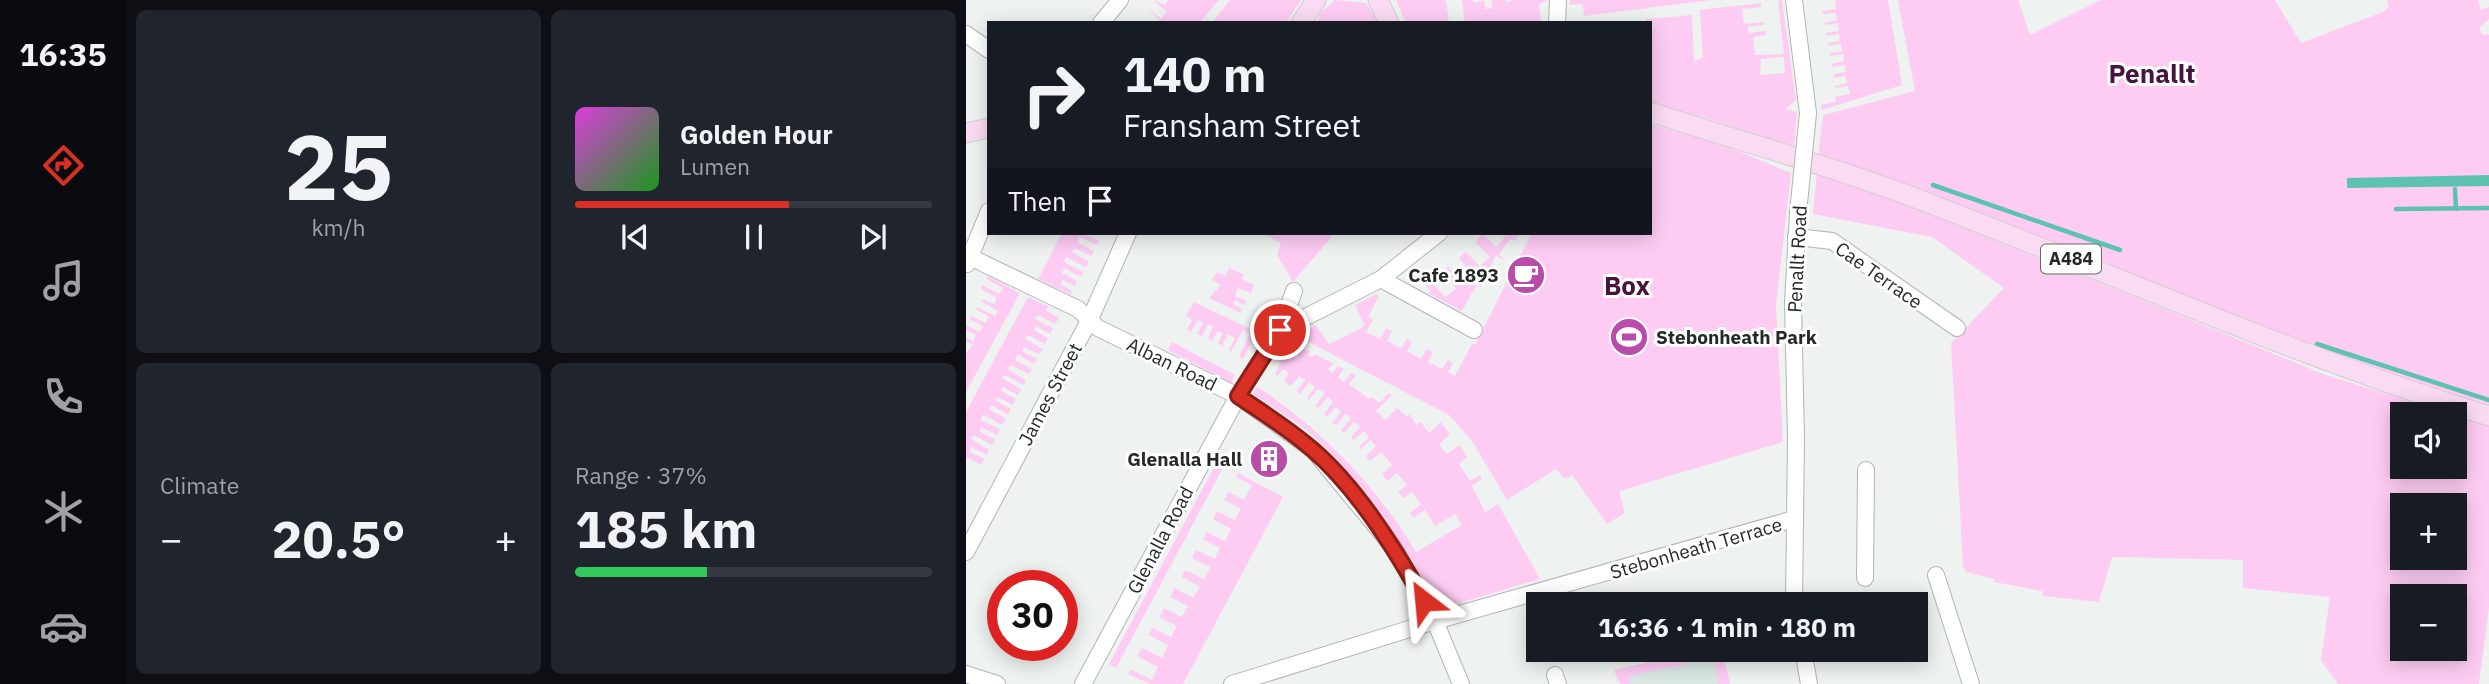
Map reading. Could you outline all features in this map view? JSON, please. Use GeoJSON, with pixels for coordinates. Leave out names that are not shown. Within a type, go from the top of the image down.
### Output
{"type":"FeatureCollection","features":[{"type":"Feature","properties":{"kind":"main road","name":"A484"},"geometry":{"type":"LineString","coordinates":[[1652,113],[1933,204],[2279,343],[2397,387],[2489,416]]}},
{"type":"Feature","properties":{"kind":"main road"},"geometry":{"type":"LineString","coordinates":[[966,133],[987,128]]}},
{"type":"Feature","properties":{"kind":"street"},"geometry":{"type":"LineString","coordinates":[[1103,21],[1120,0]]}},
{"type":"Feature","properties":{"kind":"street"},"geometry":{"type":"LineString","coordinates":[[1557,21],[1558,0]]}},
{"type":"Feature","properties":{"kind":"street","name":"Penallt Road"},"geometry":{"type":"LineString","coordinates":[[1794,0],[1808,113],[1796,237],[1793,303],[1796,437],[1794,592]]}},
{"type":"Feature","properties":{"kind":"street"},"geometry":{"type":"LineString","coordinates":[[966,34],[987,49]]}},
{"type":"Feature","properties":{"kind":"street"},"geometry":{"type":"LineString","coordinates":[[967,259],[987,215]]}},
{"type":"Feature","properties":{"kind":"street","name":"James Street"},"geometry":{"type":"LineString","coordinates":[[966,552],[1090,319],[1127,235]]}},
{"type":"Feature","properties":{"kind":"street"},"geometry":{"type":"LineString","coordinates":[[1280,330],[1381,279],[1436,235]]}},
{"type":"Feature","properties":{"kind":"street","name":"Cae Terrace"},"geometry":{"type":"LineString","coordinates":[[1796,237],[1832,241],[1957,328]]}},
{"type":"Feature","properties":{"kind":"street","name":"Alban Road"},"geometry":{"type":"LineString","coordinates":[[967,259],[1078,309],[1098,328],[1238,396],[1281,425],[1329,466],[1394,548],[1434,621],[1461,684]]}},
{"type":"Feature","properties":{"kind":"street"},"geometry":{"type":"LineString","coordinates":[[1381,279],[1474,330]]}},
{"type":"Feature","properties":{"kind":"street","name":"Glenalla Road"},"geometry":{"type":"LineString","coordinates":[[1083,684],[1238,396],[1280,330],[1294,291]]}},
{"type":"Feature","properties":{"kind":"street"},"geometry":{"type":"LineString","coordinates":[[1865,578],[1866,470]]}},
{"type":"Feature","properties":{"kind":"street","name":"Stebonheath Terrace"},"geometry":{"type":"LineString","coordinates":[[1232,684],[1434,621],[1794,519]]}},
{"type":"Feature","properties":{"kind":"street"},"geometry":{"type":"LineString","coordinates":[[1936,575],[1971,684]]}},
{"type":"Feature","properties":{"kind":"street"},"geometry":{"type":"LineString","coordinates":[[1805,662],[1809,684]]}},
{"type":"Feature","properties":{"kind":"street"},"geometry":{"type":"LineString","coordinates":[[966,674],[997,684]]}},
{"type":"Feature","properties":{"kind":"shaded area"},"geometry":{"type":"Polygon","coordinates":[[[1153,0],[1165,5],[1168,0],[1219,0],[1201,21],[1158,21],[1147,7],[1161,19],[1167,12],[1153,0]]]}},
{"type":"Feature","properties":{"kind":"shaded area"},"geometry":{"type":"Polygon","coordinates":[[[1230,0],[1301,0],[1287,21],[1214,21],[1230,0]]]}},
{"type":"Feature","properties":{"kind":"shaded area"},"geometry":{"type":"Polygon","coordinates":[[[1335,0],[1366,3],[1377,21],[1318,21],[1321,12],[1335,0]]]}},
{"type":"Feature","properties":{"kind":"shaded area"},"geometry":{"type":"Polygon","coordinates":[[[1396,0],[1446,0],[1449,21],[1405,21],[1396,0]]]}},
{"type":"Feature","properties":{"kind":"shaded area"},"geometry":{"type":"Polygon","coordinates":[[[1462,0],[1473,0],[1474,3],[1484,0],[1486,9],[1492,8],[1492,0],[1506,0],[1507,3],[1513,0],[1548,0],[1539,4],[1541,21],[1465,21],[1462,0]]]}},
{"type":"Feature","properties":{"kind":"shaded area"},"geometry":{"type":"Polygon","coordinates":[[[1570,0],[1712,0],[1584,16],[1583,4],[1570,5],[1570,0]]]}},
{"type":"Feature","properties":{"kind":"shaded area"},"geometry":{"type":"Polygon","coordinates":[[[1782,0],[1796,100],[1786,109],[1797,112],[1794,148],[1703,117],[1652,105],[1652,21],[1646,19],[1692,15],[1694,61],[1703,58],[1700,10],[1761,3],[1761,7],[1742,9],[1744,24],[1764,22],[1764,25],[1747,27],[1749,33],[1766,31],[1766,35],[1753,37],[1755,55],[1784,54],[1778,1],[1782,0]],[[1784,57],[1761,59],[1760,75],[1785,73],[1784,57]]]}},
{"type":"Feature","properties":{"kind":"shaded area"},"geometry":{"type":"Polygon","coordinates":[[[1835,0],[1888,0],[1902,85],[1822,110],[1821,105],[1836,102],[1835,97],[1850,94],[1848,86],[1835,88],[1847,83],[1846,76],[1834,78],[1834,74],[1846,72],[1845,65],[1832,67],[1831,64],[1844,61],[1843,54],[1830,56],[1830,53],[1842,51],[1841,44],[1828,46],[1828,43],[1840,41],[1839,34],[1826,36],[1826,33],[1839,31],[1838,23],[1824,23],[1837,20],[1836,13],[1823,14],[1822,11],[1836,9],[1835,0]]]}},
{"type":"Feature","properties":{"kind":"shaded area"},"geometry":{"type":"Polygon","coordinates":[[[1898,0],[2018,0],[2030,35],[2101,0],[2275,0],[2301,43],[2383,12],[2389,6],[2387,0],[2478,0],[2481,10],[2489,7],[2489,19],[2479,28],[2482,34],[2489,35],[2489,406],[2319,349],[1988,216],[1818,158],[1823,115],[1915,91],[1898,0]]]}},
{"type":"Feature","properties":{"kind":"shaded area","name":"Stebonheath Park"},"geometry":{"type":"Polygon","coordinates":[[[1652,125],[1729,147],[1791,173],[1776,305],[1783,442],[1619,491],[1625,513],[1607,524],[1572,475],[1565,479],[1556,469],[1507,500],[1472,441],[1449,415],[1299,337],[1316,325],[1329,344],[1363,327],[1355,305],[1376,294],[1379,296],[1368,317],[1373,320],[1366,332],[1380,339],[1386,328],[1392,331],[1387,341],[1401,348],[1407,339],[1412,342],[1407,351],[1421,359],[1427,349],[1433,352],[1428,362],[1442,369],[1448,360],[1453,363],[1448,372],[1455,376],[1472,344],[1475,345],[1530,235],[1652,235],[1652,125]]]}},
{"type":"Feature","properties":{"kind":"shaded area"},"geometry":{"type":"Polygon","coordinates":[[[1817,173],[1925,212],[2326,375],[2414,402],[2390,402],[2390,479],[2467,479],[2467,418],[2489,425],[2489,607],[2479,684],[2338,684],[2321,660],[2330,597],[2243,588],[2243,560],[2112,557],[2099,602],[2043,596],[2042,591],[1994,582],[1994,579],[1966,572],[1963,566],[1951,343],[2004,288],[1932,237],[1813,214],[1817,173]]]}},
{"type":"Feature","properties":{"kind":"shaded area"},"geometry":{"type":"Polygon","coordinates":[[[2489,175],[2489,186],[2347,188],[2347,178],[2489,175]]]}},
{"type":"Feature","properties":{"kind":"shaded area"},"geometry":{"type":"Polygon","coordinates":[[[1061,235],[1086,235],[1099,241],[1097,245],[1080,237],[1077,242],[1094,251],[1091,256],[1075,248],[1072,252],[1089,262],[1086,267],[1066,257],[1064,262],[1083,272],[1081,277],[1064,268],[1062,273],[1077,281],[1075,286],[1063,280],[1061,284],[1072,291],[1070,294],[1038,279],[1061,235]]]}},
{"type":"Feature","properties":{"kind":"shaded area"},"geometry":{"type":"Polygon","coordinates":[[[1265,235],[1333,235],[1293,282],[1277,255],[1281,243],[1265,235]]]}},
{"type":"Feature","properties":{"kind":"shaded area"},"geometry":{"type":"Polygon","coordinates":[[[1481,235],[1497,247],[1505,236],[1519,235],[1515,241],[1510,239],[1499,254],[1505,261],[1496,255],[1486,275],[1496,280],[1482,275],[1462,311],[1428,293],[1431,291],[1426,285],[1431,281],[1445,297],[1456,289],[1443,271],[1448,267],[1462,282],[1472,274],[1459,258],[1466,252],[1480,266],[1490,257],[1475,242],[1481,235]]]}},
{"type":"Feature","properties":{"kind":"shaded area"},"geometry":{"type":"Polygon","coordinates":[[[1229,268],[1244,274],[1242,279],[1254,285],[1251,293],[1238,288],[1235,296],[1246,301],[1244,305],[1235,300],[1233,304],[1242,309],[1240,313],[1209,298],[1221,285],[1212,280],[1217,272],[1225,276],[1229,268]]]}},
{"type":"Feature","properties":{"kind":"shaded area"},"geometry":{"type":"Polygon","coordinates":[[[988,276],[1020,293],[966,392],[966,353],[973,345],[966,341],[966,337],[973,341],[976,335],[966,330],[966,325],[979,332],[983,326],[969,319],[971,316],[986,323],[989,316],[975,309],[977,307],[995,316],[998,311],[982,302],[983,299],[994,304],[997,298],[981,289],[982,285],[999,294],[1003,288],[986,279],[988,276]]]}},
{"type":"Feature","properties":{"kind":"shaded area"},"geometry":{"type":"Polygon","coordinates":[[[1028,297],[1048,306],[1046,311],[1059,318],[1055,324],[1038,315],[1035,319],[1053,328],[1050,334],[1036,326],[1034,330],[1048,338],[1045,344],[1028,335],[1025,339],[1043,349],[1039,354],[1024,347],[1022,351],[1037,359],[1034,364],[1018,355],[1015,360],[1032,369],[1029,374],[1011,365],[1008,370],[1026,380],[1024,385],[1005,375],[1002,378],[1021,389],[1018,395],[1003,387],[1001,391],[1016,399],[1013,405],[997,397],[995,400],[1011,409],[1008,415],[991,405],[989,409],[1006,419],[1002,425],[983,415],[981,420],[1000,429],[997,435],[981,427],[980,432],[995,439],[992,445],[974,435],[971,439],[989,450],[987,455],[971,447],[970,452],[984,459],[981,465],[966,457],[966,412],[1028,297]]]}},
{"type":"Feature","properties":{"kind":"shaded area"},"geometry":{"type":"Polygon","coordinates":[[[1194,302],[1257,332],[1243,359],[1239,357],[1250,333],[1243,330],[1231,352],[1229,350],[1235,338],[1228,334],[1222,346],[1218,343],[1223,333],[1218,331],[1212,341],[1208,338],[1213,327],[1208,324],[1202,336],[1197,334],[1203,323],[1198,320],[1191,332],[1187,330],[1192,320],[1186,316],[1194,302]]]}},
{"type":"Feature","properties":{"kind":"shaded area"},"geometry":{"type":"Polygon","coordinates":[[[1172,342],[1235,375],[1231,383],[1168,350],[1172,342]]]}},
{"type":"Feature","properties":{"kind":"shaded area"},"geometry":{"type":"Polygon","coordinates":[[[1302,349],[1310,351],[1308,355],[1313,357],[1315,354],[1333,363],[1328,370],[1332,373],[1338,366],[1344,369],[1338,377],[1344,382],[1351,373],[1356,375],[1349,384],[1369,399],[1372,397],[1379,403],[1389,393],[1392,395],[1376,411],[1386,420],[1397,408],[1407,417],[1409,414],[1417,425],[1421,422],[1429,433],[1441,422],[1450,434],[1439,444],[1447,454],[1460,445],[1467,457],[1459,464],[1470,481],[1480,475],[1482,479],[1472,486],[1485,512],[1498,504],[1540,579],[1439,609],[1398,538],[1349,473],[1311,434],[1253,394],[1257,387],[1267,393],[1331,446],[1385,506],[1416,552],[1462,525],[1455,514],[1435,526],[1425,510],[1413,518],[1410,513],[1421,504],[1412,492],[1403,498],[1398,492],[1407,485],[1397,473],[1387,481],[1382,474],[1392,465],[1381,452],[1370,461],[1366,456],[1376,446],[1370,440],[1361,449],[1359,447],[1369,437],[1364,431],[1354,440],[1351,437],[1360,427],[1354,422],[1344,433],[1341,430],[1351,418],[1346,414],[1336,425],[1332,423],[1341,412],[1336,407],[1327,417],[1324,414],[1333,402],[1328,397],[1318,408],[1315,406],[1325,393],[1318,389],[1309,400],[1307,398],[1315,387],[1309,382],[1300,394],[1297,391],[1305,380],[1299,376],[1291,386],[1284,381],[1289,373],[1283,369],[1278,376],[1275,374],[1281,362],[1273,357],[1279,352],[1297,358],[1302,349]]]}},
{"type":"Feature","properties":{"kind":"shaded area"},"geometry":{"type":"Polygon","coordinates":[[[1217,462],[1224,466],[1116,668],[1109,664],[1217,462]]]}},
{"type":"Feature","properties":{"kind":"shaded area"},"geometry":{"type":"Polygon","coordinates":[[[1238,473],[1283,497],[1183,684],[1150,684],[1128,674],[1130,669],[1152,680],[1158,667],[1137,656],[1142,648],[1162,658],[1168,645],[1149,635],[1152,628],[1171,637],[1177,626],[1159,617],[1164,608],[1182,617],[1188,606],[1170,597],[1175,588],[1193,598],[1200,587],[1182,577],[1185,570],[1204,579],[1210,567],[1192,558],[1196,550],[1215,559],[1220,548],[1203,539],[1207,532],[1225,541],[1231,529],[1213,519],[1217,511],[1235,520],[1241,509],[1224,500],[1229,492],[1244,500],[1252,485],[1236,477],[1238,473]]]}},
{"type":"Feature","properties":{"kind":"shaded area"},"geometry":{"type":"Polygon","coordinates":[[[1650,662],[1716,662],[1730,684],[1620,684],[1614,670],[1650,662]]]}},
{"type":"Feature","properties":{"kind":"shaded area"},"geometry":{"type":"Polygon","coordinates":[[[1650,662],[1694,662],[1629,676],[1631,684],[1620,684],[1614,670],[1650,662]]]}},
{"type":"Feature","properties":{"kind":"shaded area"},"geometry":{"type":"Polygon","coordinates":[[[1714,662],[1725,662],[1730,684],[1719,684],[1714,662]]]}},
{"type":"Feature","properties":{"kind":"waterway"},"geometry":{"type":"LineString","coordinates":[[1933,185],[2120,250]]}},
{"type":"Feature","properties":{"kind":"waterway"},"geometry":{"type":"LineString","coordinates":[[2455,189],[2456,209]]}},
{"type":"Feature","properties":{"kind":"waterway"},"geometry":{"type":"LineString","coordinates":[[2396,209],[2489,208]]}},
{"type":"Feature","properties":{"kind":"waterway"},"geometry":{"type":"LineString","coordinates":[[2317,344],[2489,400]]}},
{"type":"Feature","properties":{"kind":"place","name":"Cafe 1893"},"geometry":{"type":"Point","coordinates":[1526,275]}},
{"type":"Feature","properties":{"kind":"place","name":"Stebonheath Park"},"geometry":{"type":"Point","coordinates":[1629,337]}},
{"type":"Feature","properties":{"kind":"place","name":"Glenalla Hall"},"geometry":{"type":"Point","coordinates":[1269,459]}},
{"type":"Feature","properties":{"kind":"district","name":"Penallt"},"geometry":{"type":"Point","coordinates":[2152,74]}},
{"type":"Feature","properties":{"kind":"district","name":"Box"},"geometry":{"type":"Point","coordinates":[1627,286]}},
{"type":"Feature","properties":{"kind":"route"},"geometry":{"type":"LineString","coordinates":[[1280,330],[1238,396],[1281,425],[1329,466],[1394,548],[1424,601]]}}]}
